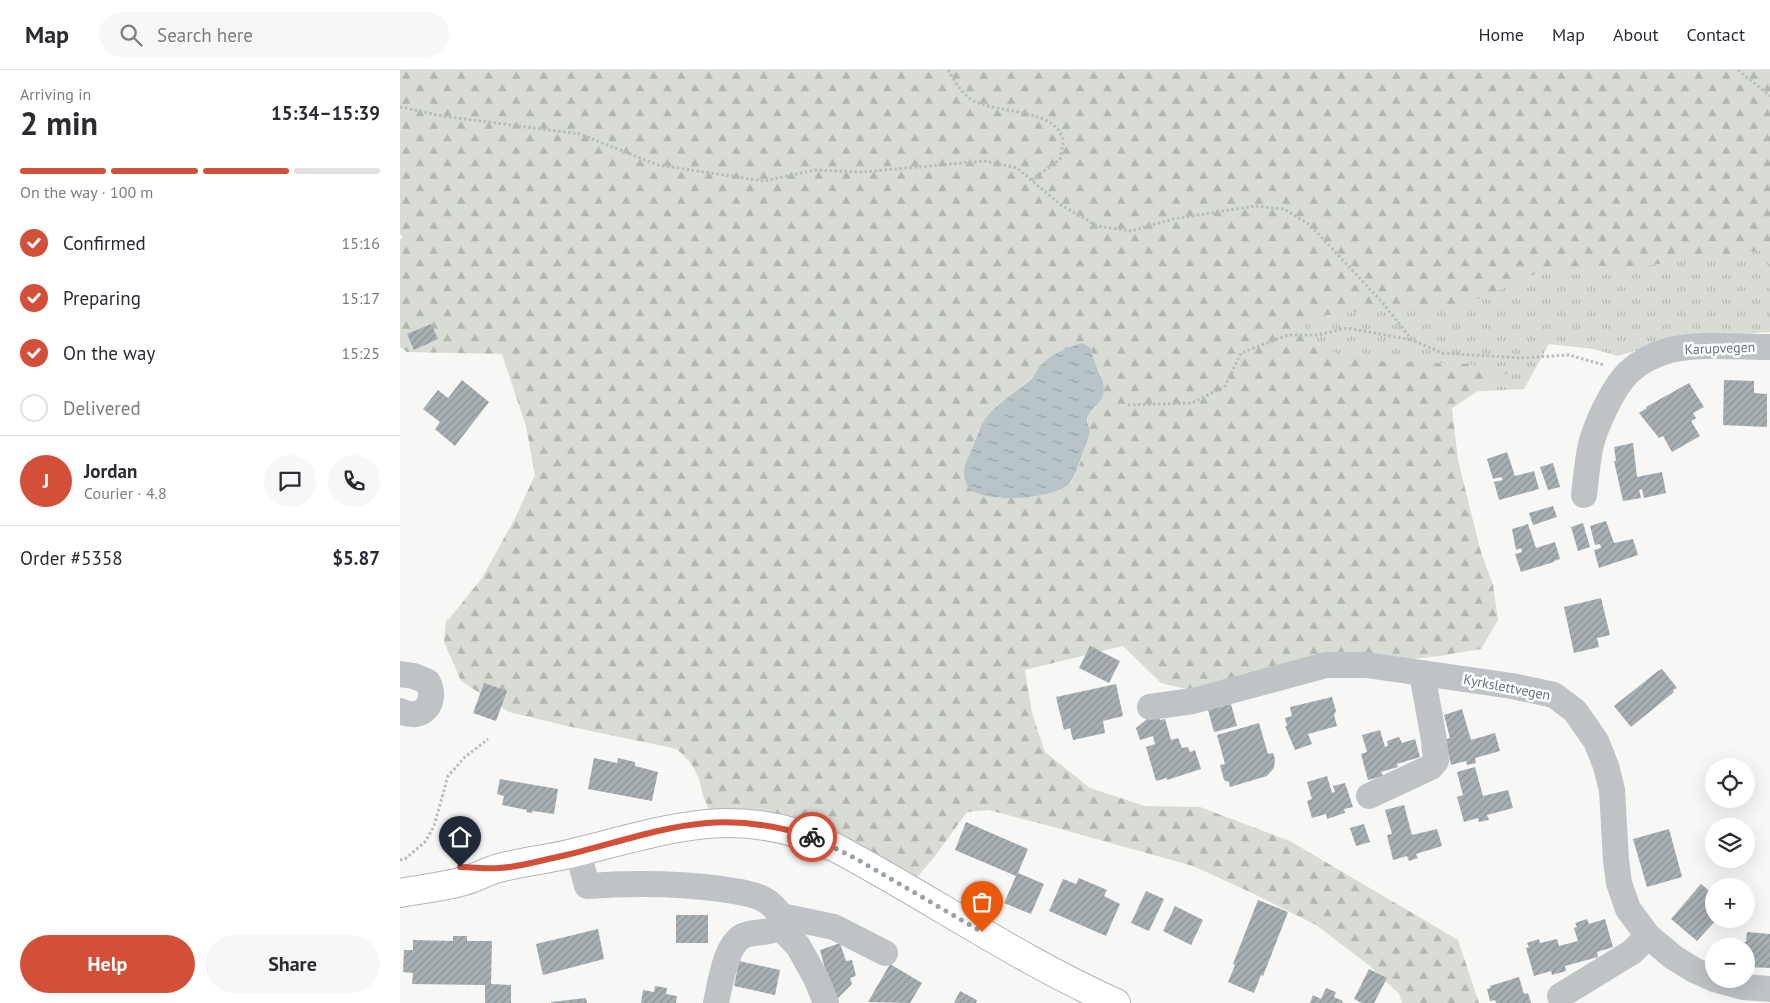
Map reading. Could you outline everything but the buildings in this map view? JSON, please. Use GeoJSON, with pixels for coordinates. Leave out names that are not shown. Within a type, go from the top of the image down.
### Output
{"type":"FeatureCollection","features":[{"type":"Feature","properties":{"kind":"main road"},"geometry":{"type":"LineString","coordinates":[[400,893],[463,882],[499,868],[578,852],[656,832],[707,823],[746,823],[777,827],[820,840],[836,848],[1032,962],[1116,1003]]}},
{"type":"Feature","properties":{"kind":"main road"},"geometry":{"type":"LineString","coordinates":[[400,876],[460,867],[499,868]]}},
{"type":"Feature","properties":{"kind":"street","name":"Karupvegen"},"geometry":{"type":"LineString","coordinates":[[1584,495],[1590,448],[1598,425],[1614,393],[1628,372],[1643,361],[1670,350],[1693,347],[1770,347]]}},
{"type":"Feature","properties":{"kind":"street","name":"Kyrkslettvegen"},"geometry":{"type":"LineString","coordinates":[[1150,707],[1193,701],[1326,666],[1366,665],[1512,686],[1554,695],[1575,711],[1596,741],[1606,766],[1612,790],[1616,860],[1620,883],[1628,909],[1648,936],[1673,957],[1694,970],[1714,979],[1744,987],[1770,989]]}},
{"type":"Feature","properties":{"kind":"street"},"geometry":{"type":"LineString","coordinates":[[1369,796],[1431,767],[1436,761],[1422,673]]}},
{"type":"Feature","properties":{"kind":"street"},"geometry":{"type":"LineString","coordinates":[[400,674],[414,676],[428,682],[432,690],[430,704],[424,710],[416,715],[405,714],[400,711]]}},
{"type":"Feature","properties":{"kind":"street"},"geometry":{"type":"LineString","coordinates":[[578,852],[587,886],[645,883],[689,885],[736,891],[764,899],[775,908],[781,922],[798,946],[816,978],[826,1003]]}},
{"type":"Feature","properties":{"kind":"street"},"geometry":{"type":"LineString","coordinates":[[781,922],[834,927],[885,953]]}},
{"type":"Feature","properties":{"kind":"street"},"geometry":{"type":"LineString","coordinates":[[716,1003],[731,946],[743,936],[772,932],[781,922]]}},
{"type":"Feature","properties":{"kind":"street"},"geometry":{"type":"LineString","coordinates":[[1560,996],[1632,952],[1648,936]]}},
{"type":"Feature","properties":{"kind":"path"},"geometry":{"type":"LineString","coordinates":[[948,70],[959,88],[972,100],[992,108],[1040,117],[1057,127],[1063,142],[1060,159],[1032,180]]}},
{"type":"Feature","properties":{"kind":"path"},"geometry":{"type":"LineString","coordinates":[[1738,70],[1770,96]]}},
{"type":"Feature","properties":{"kind":"path"},"geometry":{"type":"LineString","coordinates":[[400,107],[442,116],[580,134],[658,165],[764,181],[815,170],[863,172],[984,161],[1017,168],[1061,205],[1097,226],[1131,231],[1173,219],[1255,206],[1284,209],[1310,224],[1382,302],[1412,340]]}},
{"type":"Feature","properties":{"kind":"path"},"geometry":{"type":"LineString","coordinates":[[1128,405],[1192,403],[1225,386],[1241,353],[1288,335],[1318,335],[1347,328],[1412,340],[1442,353],[1521,358],[1570,355],[1628,372]]}},
{"type":"Feature","properties":{"kind":"path"},"geometry":{"type":"LineString","coordinates":[[400,860],[405,859],[425,842],[434,826],[448,776],[465,757],[488,739]]}},
{"type":"Feature","properties":{"kind":"green space"},"geometry":{"type":"Polygon","coordinates":[[[400,70],[1770,70],[1770,249],[1643,266],[1585,266],[1546,269],[1465,304],[1369,310],[1313,317],[1304,323],[1310,346],[1368,361],[1466,364],[1514,370],[1498,378],[1452,408],[1458,460],[1480,549],[1493,585],[1498,620],[1481,649],[1338,668],[1199,692],[1161,683],[1123,646],[1025,670],[1032,713],[1045,752],[1090,788],[1145,806],[1200,807],[1290,841],[1458,940],[1479,1003],[1402,1003],[1399,994],[1370,966],[1316,925],[1250,892],[1193,866],[988,810],[967,812],[935,856],[904,893],[872,865],[712,816],[703,796],[699,779],[691,763],[677,749],[509,712],[461,681],[444,642],[446,620],[449,619],[482,578],[514,520],[535,475],[526,426],[502,354],[407,352],[400,347],[400,240],[403,237],[400,234],[400,70]],[[1091,348],[1033,377],[1000,403],[986,418],[978,431],[970,455],[965,463],[964,474],[967,484],[972,490],[999,498],[1071,483],[1080,463],[1090,431],[1087,421],[1089,413],[1095,408],[1101,374],[1094,362],[1091,348]]]}},
{"type":"Feature","properties":{"kind":"green space"},"geometry":{"type":"Polygon","coordinates":[[[1770,239],[1770,332],[1674,338],[1618,356],[1594,349],[1549,344],[1524,389],[1464,392],[1141,297],[1770,239]]]}},
{"type":"Feature","properties":{"kind":"water"},"geometry":{"type":"Polygon","coordinates":[[[1082,343],[1091,348],[1103,382],[1104,391],[1101,399],[1088,417],[1087,422],[1090,432],[1072,481],[1061,489],[1049,493],[1020,498],[991,497],[970,489],[964,477],[965,464],[980,427],[987,416],[1031,379],[1046,360],[1061,351],[1082,343]]]}},
{"type":"Feature","properties":{"kind":"way so far"},"geometry":{"type":"LineString","coordinates":[[812,837],[855,858],[982,932]]}},
{"type":"Feature","properties":{"kind":"route"},"geometry":{"type":"LineString","coordinates":[[460,867],[499,868],[578,852],[656,832],[707,823],[729,822],[777,827],[812,837]]}}]}
